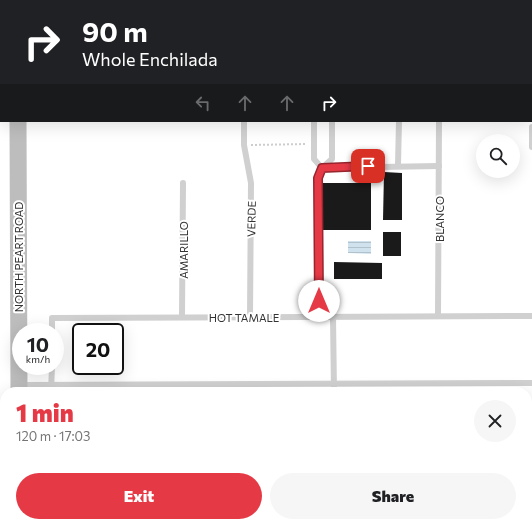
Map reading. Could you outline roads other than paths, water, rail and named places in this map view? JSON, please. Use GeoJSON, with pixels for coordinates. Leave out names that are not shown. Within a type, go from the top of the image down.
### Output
{"type":"FeatureCollection","features":[{"type":"Feature","properties":{"kind":"street","name":"NORTH PEART ROAD"},"geometry":{"type":"LineString","coordinates":[[18,122],[19,387]]}},
{"type":"Feature","properties":{"kind":"lane","name":"VERDE"},"geometry":{"type":"LineString","coordinates":[[244,122],[244,145],[251,183],[250,317]]}},
{"type":"Feature","properties":{"kind":"lane"},"geometry":{"type":"LineString","coordinates":[[314,122],[314,159],[322,168]]}},
{"type":"Feature","properties":{"kind":"lane"},"geometry":{"type":"LineString","coordinates":[[319,317],[318,178],[322,168],[332,160],[332,122]]}},
{"type":"Feature","properties":{"kind":"lane"},"geometry":{"type":"LineString","coordinates":[[398,165],[399,122]]}},
{"type":"Feature","properties":{"kind":"lane","name":"BLANCO"},"geometry":{"type":"LineString","coordinates":[[438,316],[439,122]]}},
{"type":"Feature","properties":{"kind":"lane"},"geometry":{"type":"LineString","coordinates":[[532,127],[532,147]]}},
{"type":"Feature","properties":{"kind":"lane"},"geometry":{"type":"LineString","coordinates":[[322,168],[398,165],[439,166]]}},
{"type":"Feature","properties":{"kind":"lane","name":"AMARILLO"},"geometry":{"type":"LineString","coordinates":[[182,317],[184,183]]}},
{"type":"Feature","properties":{"kind":"lane","name":"HOT TAMALE"},"geometry":{"type":"LineString","coordinates":[[52,323],[52,318],[532,316]]}},
{"type":"Feature","properties":{"kind":"lane"},"geometry":{"type":"LineString","coordinates":[[333,317],[334,384]]}},
{"type":"Feature","properties":{"kind":"lane"},"geometry":{"type":"LineString","coordinates":[[51,387],[52,375]]}},
{"type":"Feature","properties":{"kind":"lane"},"geometry":{"type":"LineString","coordinates":[[164,387],[532,383]]}},
{"type":"Feature","properties":{"kind":"water"},"geometry":{"type":"Polygon","coordinates":[[[348,241],[371,241],[371,254],[348,253],[348,241]]]}}]}
